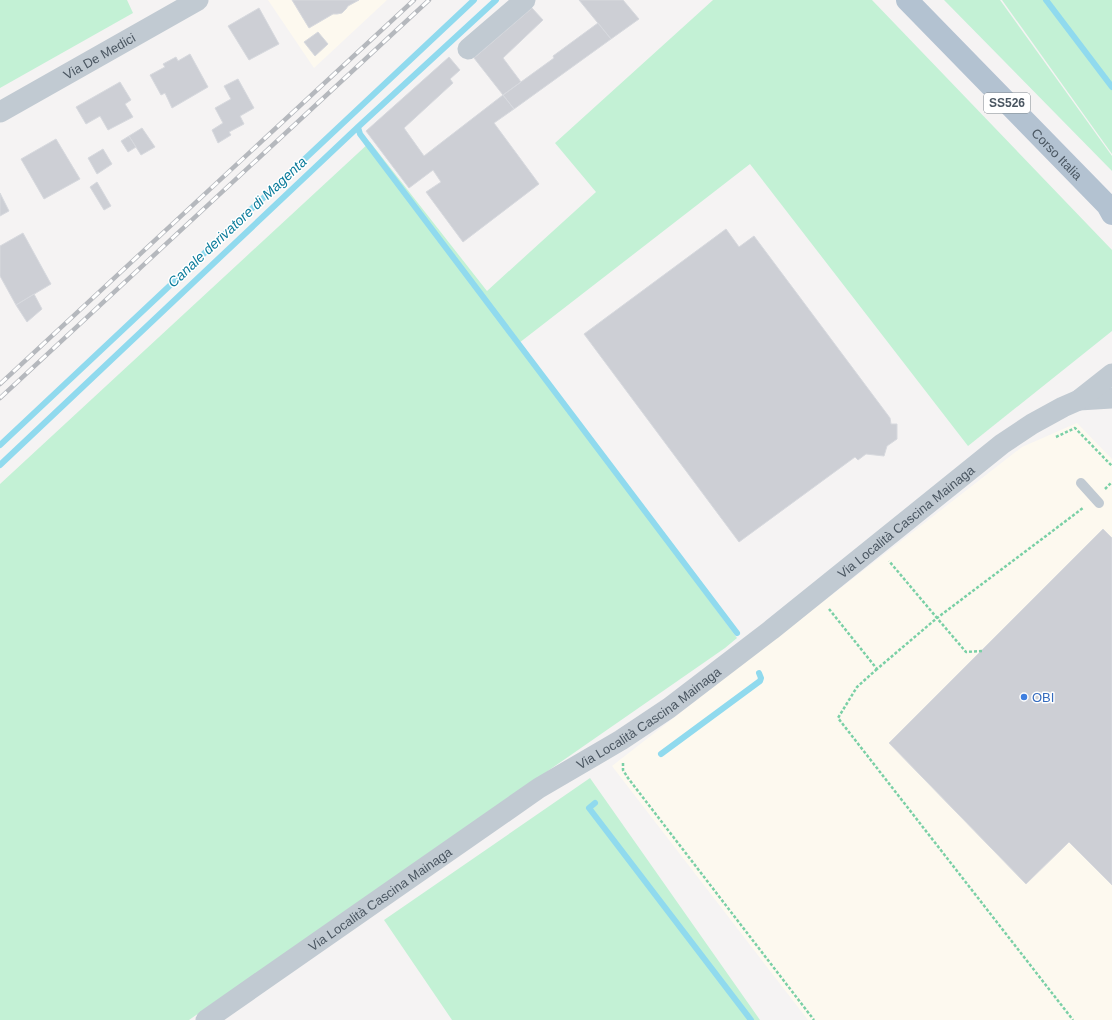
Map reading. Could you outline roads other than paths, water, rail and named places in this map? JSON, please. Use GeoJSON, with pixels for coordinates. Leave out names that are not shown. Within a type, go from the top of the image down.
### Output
{"type":"FeatureCollection","features":[{"type":"Feature","properties":{"kind":"main road","name":"Corso Italia"},"geometry":{"type":"LineString","coordinates":[[907,0],[1110,209]]}},
{"type":"Feature","properties":{"kind":"street","name":"Via De Medici"},"geometry":{"type":"LineString","coordinates":[[0,112],[198,0]]}},
{"type":"Feature","properties":{"kind":"street"},"geometry":{"type":"LineString","coordinates":[[468,49],[525,0]]}},
{"type":"Feature","properties":{"kind":"street","name":"Via Località Cascina Mainaga"},"geometry":{"type":"LineString","coordinates":[[207,1020],[539,788],[621,740],[669,708],[771,630],[1002,444],[1032,424],[1080,400],[1112,374]]}},
{"type":"Feature","properties":{"kind":"street","name":"Via Località Cascina Mainaga"},"geometry":{"type":"LineString","coordinates":[[1080,400],[1112,398]]}},
{"type":"Feature","properties":{"kind":"lane"},"geometry":{"type":"LineString","coordinates":[[1081,483],[1097,501]]}},
{"type":"Feature","properties":{"kind":"waterway","name":"Canale derivatore di Magenta"},"geometry":{"type":"LineString","coordinates":[[0,445],[474,0]]}},
{"type":"Feature","properties":{"kind":"waterway"},"geometry":{"type":"LineString","coordinates":[[0,465],[358,127],[496,0]]}},
{"type":"Feature","properties":{"kind":"waterway"},"geometry":{"type":"LineString","coordinates":[[1046,0],[1112,87]]}},
{"type":"Feature","properties":{"kind":"waterway"},"geometry":{"type":"LineString","coordinates":[[358,127],[360,134],[737,633]]}},
{"type":"Feature","properties":{"kind":"waterway"},"geometry":{"type":"LineString","coordinates":[[661,754],[760,681],[761,678],[759,673]]}},
{"type":"Feature","properties":{"kind":"waterway"},"geometry":{"type":"LineString","coordinates":[[595,803],[589,808],[751,1020]]}},
{"type":"Feature","properties":{"kind":"railway"},"geometry":{"type":"LineString","coordinates":[[0,384],[414,0]]}},
{"type":"Feature","properties":{"kind":"railway"},"geometry":{"type":"LineString","coordinates":[[0,398],[429,0]]}},
{"type":"Feature","properties":{"kind":"place","name":"OBI"},"geometry":{"type":"Point","coordinates":[1024,697]}}]}
